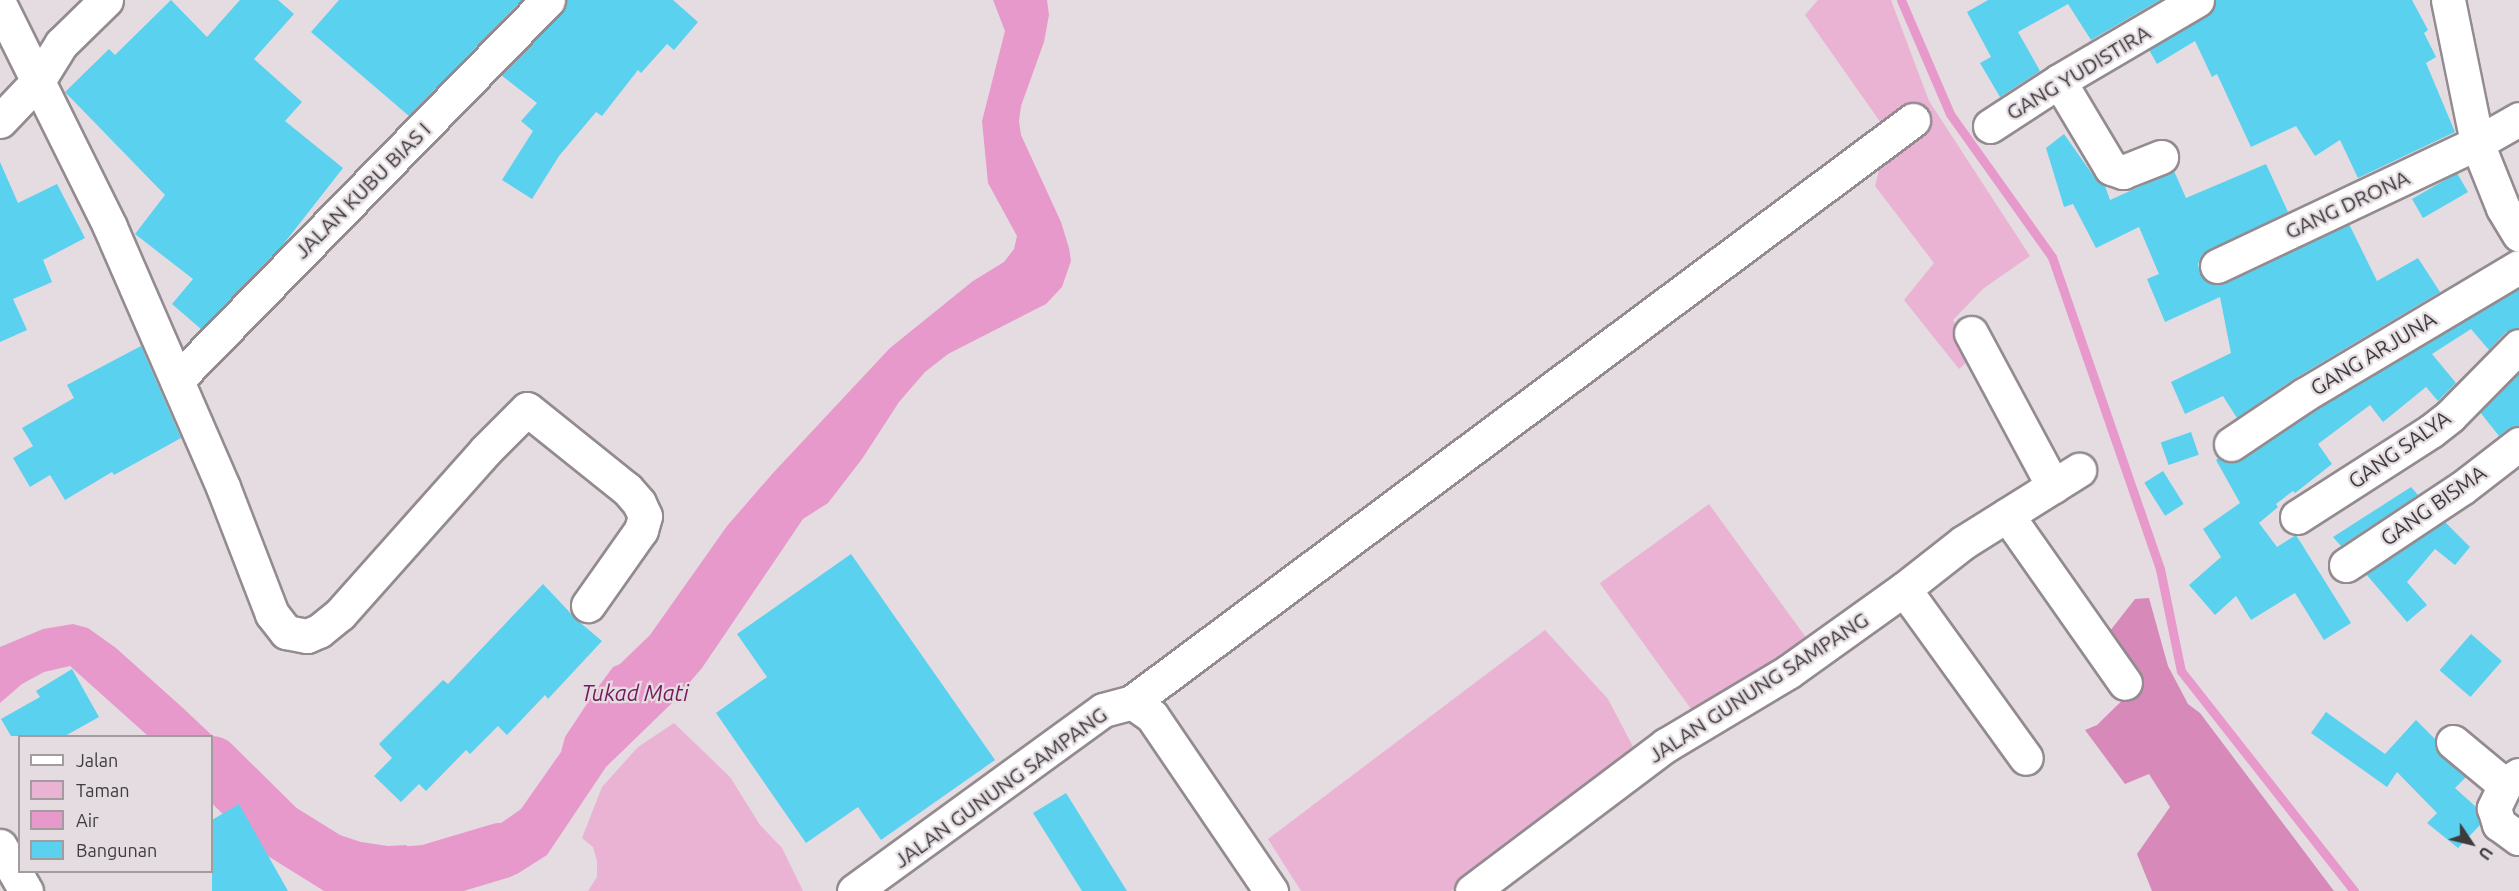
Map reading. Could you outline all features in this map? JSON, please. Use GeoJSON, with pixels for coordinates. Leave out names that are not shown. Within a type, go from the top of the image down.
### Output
{"type":"FeatureCollection","features":[{"type":"Feature","properties":{"kind":"street"},"geometry":{"type":"LineString","coordinates":[[0,121],[38,81],[61,44],[106,0]]}},
{"type":"Feature","properties":{"kind":"street","name":"JALAN KUBU BIAS I"},"geometry":{"type":"LineString","coordinates":[[177,380],[548,0]]}},
{"type":"Feature","properties":{"kind":"street","name":"GANG YUDISTIRA"},"geometry":{"type":"LineString","coordinates":[[1990,126],[2059,81],[2197,0]]}},
{"type":"Feature","properties":{"kind":"street"},"geometry":{"type":"LineString","coordinates":[[2456,3],[2477,143],[2514,214]]}},
{"type":"Feature","properties":{"kind":"street"},"geometry":{"type":"LineString","coordinates":[[0,5],[110,227],[177,380],[272,614],[286,632],[307,636],[319,631],[340,614],[486,451],[527,409],[627,489],[639,503],[645,516],[641,530],[588,605]]}},
{"type":"Feature","properties":{"kind":"street"},"geometry":{"type":"LineString","coordinates":[[2059,81],[2111,168],[2123,172],[2161,157]]}},
{"type":"Feature","properties":{"kind":"street","name":"GANG DRONA"},"geometry":{"type":"LineString","coordinates":[[2217,266],[2477,143],[2519,119]]}},
{"type":"Feature","properties":{"kind":"street"},"geometry":{"type":"LineString","coordinates":[[1132,702],[1913,120]]}},
{"type":"Feature","properties":{"kind":"street","name":"GANG ARJUNA"},"geometry":{"type":"LineString","coordinates":[[2231,444],[2313,389],[2519,267]]}},
{"type":"Feature","properties":{"kind":"street","name":"JALAN GUNUNG SAMPANG"},"geometry":{"type":"LineString","coordinates":[[1472,891],[1666,745],[1788,672],[1904,589],[1964,542],[2066,478],[1971,333]]}},
{"type":"Feature","properties":{"kind":"street","name":"GANG SALYA"},"geometry":{"type":"LineString","coordinates":[[2297,517],[2431,431],[2450,416],[2519,346]]}},
{"type":"Feature","properties":{"kind":"street","name":"GANG BISMA"},"geometry":{"type":"LineString","coordinates":[[2346,565],[2462,488],[2519,444]]}},
{"type":"Feature","properties":{"kind":"street"},"geometry":{"type":"LineString","coordinates":[[2007,515],[2125,683]]}},
{"type":"Feature","properties":{"kind":"street"},"geometry":{"type":"LineString","coordinates":[[1904,589],[2026,758]]}},
{"type":"Feature","properties":{"kind":"street","name":"JALAN GUNUNG SAMPANG"},"geometry":{"type":"LineString","coordinates":[[854,891],[1103,710],[1132,702],[1152,716],[1271,891]]}},
{"type":"Feature","properties":{"kind":"street"},"geometry":{"type":"LineString","coordinates":[[2453,742],[2490,774],[2513,779],[2494,808],[2499,824],[2518,838]]}},
{"type":"Feature","properties":{"kind":"street"},"geometry":{"type":"LineString","coordinates":[[0,846],[26,891]]}},
{"type":"Feature","properties":{"kind":"green space"},"geometry":{"type":"Polygon","coordinates":[[[1818,0],[1891,0],[1929,101],[2030,256],[1984,288],[1953,320],[1975,355],[1959,369],[1904,300],[1934,263],[1875,186],[1888,133],[1805,15],[1818,0]]]}},
{"type":"Feature","properties":{"kind":"green space"},"geometry":{"type":"Polygon","coordinates":[[[1709,504],[1807,639],[1698,718],[1600,583],[1709,504]]]}},
{"type":"Feature","properties":{"kind":"green space"},"geometry":{"type":"Polygon","coordinates":[[[1545,630],[1608,699],[1639,758],[1451,891],[1301,891],[1268,839],[1545,630]]]}},
{"type":"Feature","properties":{"kind":"green space"},"geometry":{"type":"Polygon","coordinates":[[[674,723],[730,777],[760,825],[782,848],[803,891],[588,891],[597,877],[597,861],[593,847],[582,838],[602,787],[638,747],[674,723]]]}},
{"type":"Feature","properties":{"kind":"shaded area"},"geometry":{"type":"Polygon","coordinates":[[[2149,598],[2168,666],[2188,704],[2200,713],[2334,891],[2152,891],[2137,854],[2170,807],[2149,774],[2125,784],[2085,730],[2097,725],[2141,682],[2106,636],[2135,599],[2149,598]]]}},
{"type":"Feature","properties":{"kind":"water","name":"Tukad Mati"},"geometry":{"type":"Polygon","coordinates":[[[993,0],[1047,0],[1049,15],[1044,42],[1021,106],[1019,121],[1021,135],[1061,222],[1069,248],[1071,261],[1062,287],[1046,304],[948,354],[925,372],[899,402],[862,459],[828,503],[803,519],[702,668],[672,703],[606,767],[547,855],[517,874],[454,891],[424,891],[428,845],[474,842],[521,809],[561,752],[565,737],[613,667],[620,664],[650,635],[727,526],[773,473],[890,348],[973,281],[1004,262],[1014,249],[1017,236],[988,183],[982,121],[1005,31],[993,0]]]}},
{"type":"Feature","properties":{"kind":"water"},"geometry":{"type":"Polygon","coordinates":[[[73,624],[88,628],[116,648],[212,735],[147,735],[70,666],[44,672],[22,684],[0,703],[0,647],[43,629],[73,624]]]}},
{"type":"Feature","properties":{"kind":"water"},"geometry":{"type":"Polygon","coordinates":[[[213,736],[306,824],[361,842],[388,846],[407,845],[399,891],[345,891],[293,858],[238,803],[220,806],[213,800],[213,736]]]}},
{"type":"Feature","properties":{"kind":"building"},"geometry":{"type":"Polygon","coordinates":[[[171,0],[207,37],[240,0],[278,0],[294,14],[254,59],[302,102],[285,121],[343,168],[282,246],[201,329],[172,304],[193,279],[135,234],[165,195],[65,92],[109,49],[115,55],[171,0]]]}},
{"type":"Feature","properties":{"kind":"building"},"geometry":{"type":"Polygon","coordinates":[[[339,0],[522,0],[409,116],[311,32],[339,0]]]}},
{"type":"Feature","properties":{"kind":"building"},"geometry":{"type":"Polygon","coordinates":[[[566,0],[673,0],[698,22],[674,50],[667,44],[641,73],[638,70],[602,116],[596,112],[559,156],[532,199],[502,180],[533,131],[521,121],[537,103],[501,75],[561,13],[566,0]]]}},
{"type":"Feature","properties":{"kind":"building"},"geometry":{"type":"Polygon","coordinates":[[[1988,0],[2160,0],[2091,40],[2068,4],[2018,32],[2040,71],[2000,97],[1980,63],[1991,57],[1967,12],[1988,0]]]}},
{"type":"Feature","properties":{"kind":"building"},"geometry":{"type":"Polygon","coordinates":[[[2216,0],[2412,0],[2428,30],[2424,33],[2436,57],[2426,63],[2455,132],[2358,178],[2340,140],[2315,156],[2296,126],[2251,147],[2217,74],[2212,77],[2195,41],[2157,64],[2149,50],[2206,16],[2213,10],[2216,0]]]}},
{"type":"Feature","properties":{"kind":"building"},"geometry":{"type":"Polygon","coordinates":[[[2064,134],[2095,178],[2105,186],[2110,200],[2174,171],[2186,198],[2266,164],[2288,212],[2202,255],[2198,264],[2200,273],[2207,282],[2216,285],[2225,283],[2349,224],[2377,281],[2418,258],[2440,292],[2294,379],[2237,418],[2223,396],[2185,414],[2171,382],[2231,353],[2220,297],[2165,322],[2147,279],[2159,274],[2139,227],[2096,248],[2073,204],[2064,207],[2046,148],[2064,134]]]}},
{"type":"Feature","properties":{"kind":"building"},"geometry":{"type":"Polygon","coordinates":[[[0,162],[18,203],[57,184],[85,238],[43,260],[52,282],[13,299],[27,330],[0,342],[0,162]]]}},
{"type":"Feature","properties":{"kind":"building"},"geometry":{"type":"Polygon","coordinates":[[[2457,173],[2468,192],[2423,218],[2412,199],[2457,173]]]}},
{"type":"Feature","properties":{"kind":"building"},"geometry":{"type":"Polygon","coordinates":[[[2519,289],[2519,328],[2506,332],[2489,350],[2471,329],[2432,354],[2456,383],[2438,401],[2426,387],[2383,422],[2370,405],[2318,444],[2332,464],[2295,493],[2293,491],[2276,504],[2278,507],[2259,523],[2277,547],[2296,535],[2351,623],[2324,640],[2295,593],[2251,620],[2236,596],[2215,615],[2189,585],[2221,557],[2203,529],[2240,503],[2216,460],[2219,458],[2232,463],[2241,460],[2314,411],[2519,289]]]}},
{"type":"Feature","properties":{"kind":"building"},"geometry":{"type":"Polygon","coordinates":[[[141,346],[181,438],[114,475],[112,472],[65,500],[50,475],[30,487],[13,458],[33,446],[22,428],[74,398],[67,385],[141,346]]]}},
{"type":"Feature","properties":{"kind":"building"},"geometry":{"type":"Polygon","coordinates":[[[2519,373],[2519,426],[2508,429],[2499,436],[2480,412],[2519,373]]]}},
{"type":"Feature","properties":{"kind":"building"},"geometry":{"type":"Polygon","coordinates":[[[2191,432],[2199,455],[2169,465],[2161,442],[2191,432]]]}},
{"type":"Feature","properties":{"kind":"building"},"geometry":{"type":"Polygon","coordinates":[[[2163,471],[2184,504],[2165,516],[2144,483],[2163,471]]]}},
{"type":"Feature","properties":{"kind":"building"},"geometry":{"type":"Polygon","coordinates":[[[2411,487],[2418,495],[2341,546],[2333,537],[2411,487]]]}},
{"type":"Feature","properties":{"kind":"building"},"geometry":{"type":"Polygon","coordinates":[[[2445,522],[2470,547],[2455,565],[2435,549],[2407,582],[2427,605],[2407,622],[2366,574],[2445,522]]]}},
{"type":"Feature","properties":{"kind":"building"},"geometry":{"type":"Polygon","coordinates":[[[851,554],[995,760],[881,840],[858,807],[806,843],[716,713],[767,677],[737,634],[851,554]]]}},
{"type":"Feature","properties":{"kind":"building"},"geometry":{"type":"Polygon","coordinates":[[[543,584],[577,620],[602,641],[548,699],[545,695],[507,735],[498,726],[470,754],[466,750],[426,791],[419,784],[401,802],[374,776],[392,758],[379,744],[443,680],[448,684],[543,584]]]}},
{"type":"Feature","properties":{"kind":"building"},"geometry":{"type":"Polygon","coordinates":[[[2471,634],[2502,661],[2470,697],[2440,670],[2471,634]]]}},
{"type":"Feature","properties":{"kind":"building"},"geometry":{"type":"Polygon","coordinates":[[[72,669],[99,717],[67,735],[11,736],[1,719],[40,697],[36,691],[72,669]]]}},
{"type":"Feature","properties":{"kind":"building"},"geometry":{"type":"Polygon","coordinates":[[[2326,712],[2385,754],[2416,720],[2435,739],[2435,748],[2441,756],[2466,777],[2455,788],[2476,807],[2480,825],[2458,848],[2427,823],[2437,813],[2397,772],[2387,787],[2311,733],[2326,712]]]}},
{"type":"Feature","properties":{"kind":"building"},"geometry":{"type":"Polygon","coordinates":[[[1066,793],[1127,891],[1082,891],[1033,813],[1066,793]]]}},
{"type":"Feature","properties":{"kind":"building"},"geometry":{"type":"Polygon","coordinates":[[[239,804],[288,891],[212,891],[213,819],[239,804]]]}},
{"type":"Feature","properties":{"kind":"waterway"},"geometry":{"type":"LineString","coordinates":[[1901,0],[1950,114],[2052,257],[2160,569],[2181,671],[2354,891]]}},
{"type":"Feature","properties":{"kind":"waterway"},"geometry":{"type":"LineString","coordinates":[[213,765],[279,830],[356,878],[426,873],[500,851]]}}]}
